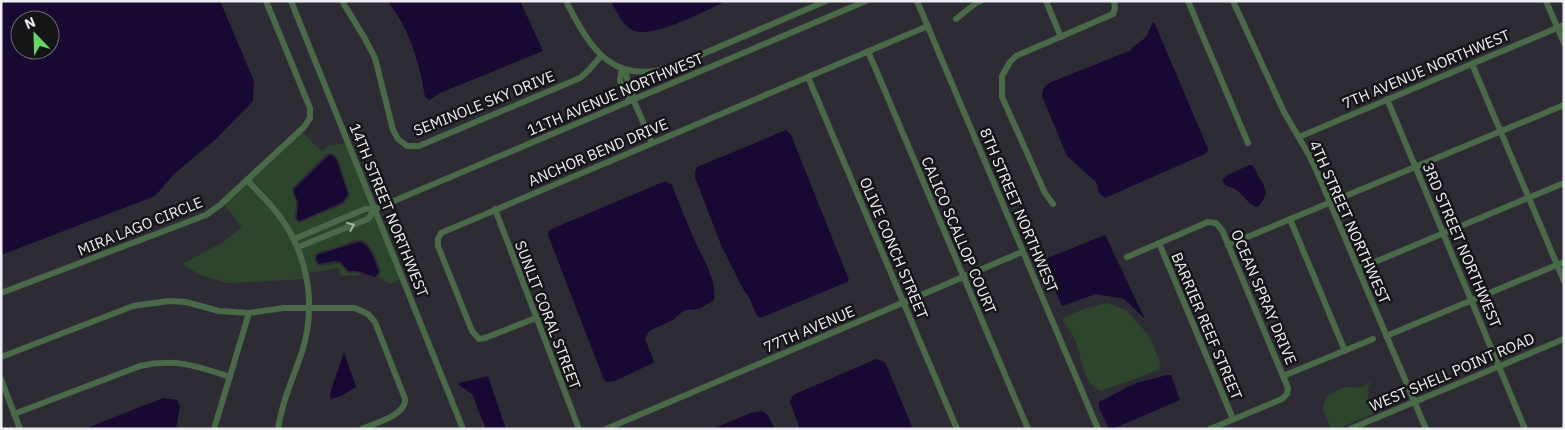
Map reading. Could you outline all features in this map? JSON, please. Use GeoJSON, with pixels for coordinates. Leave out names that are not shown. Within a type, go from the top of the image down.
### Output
{"type":"FeatureCollection","features":[{"type":"Feature","properties":{"kind":"street","name":"MIRA LAGO CIRCLE"},"geometry":{"type":"LineString","coordinates":[[1,293],[206,215],[220,205],[304,127],[310,115],[309,105],[266,1]]}},
{"type":"Feature","properties":{"kind":"street","name":"14TH STREET NORTHWEST"},"geometry":{"type":"LineString","coordinates":[[291,1],[463,429]]}},
{"type":"Feature","properties":{"kind":"street","name":"SEMINOLE SKY DRIVE"},"geometry":{"type":"LineString","coordinates":[[342,1],[364,37],[374,58],[393,130],[398,139],[407,146],[418,146],[580,78],[601,56]]}},
{"type":"Feature","properties":{"kind":"street"},"geometry":{"type":"LineString","coordinates":[[566,1],[579,27],[590,44],[601,56],[624,69],[636,72],[662,70],[826,1]]}},
{"type":"Feature","properties":{"kind":"street","name":"11TH AVENUE NORTHWEST"},"geometry":{"type":"LineString","coordinates":[[294,239],[365,209],[375,209],[866,1]]}},
{"type":"Feature","properties":{"kind":"street","name":"8TH STREET NORTHWEST"},"geometry":{"type":"LineString","coordinates":[[917,1],[1098,429]]}},
{"type":"Feature","properties":{"kind":"street"},"geometry":{"type":"LineString","coordinates":[[956,19],[981,1]]}},
{"type":"Feature","properties":{"kind":"street"},"geometry":{"type":"LineString","coordinates":[[1046,1],[1061,37]]}},
{"type":"Feature","properties":{"kind":"street"},"geometry":{"type":"LineString","coordinates":[[1053,204],[1045,193],[1002,97],[1002,76],[1016,56],[1113,14],[1115,8],[1114,1]]}},
{"type":"Feature","properties":{"kind":"street"},"geometry":{"type":"LineString","coordinates":[[1188,1],[1248,143]]}},
{"type":"Feature","properties":{"kind":"street","name":"4TH STREET NORTHWEST"},"geometry":{"type":"LineString","coordinates":[[1233,1],[1284,112],[1309,155],[1426,429]]}},
{"type":"Feature","properties":{"kind":"street"},"geometry":{"type":"LineString","coordinates":[[1546,1],[1560,26],[1564,43]]}},
{"type":"Feature","properties":{"kind":"street","name":"ANCHOR BEND DRIVE"},"geometry":{"type":"LineString","coordinates":[[536,318],[479,339],[472,331],[438,246],[438,239],[441,233],[928,26]]}},
{"type":"Feature","properties":{"kind":"street","name":"7TH AVENUE NORTHWEST"},"geometry":{"type":"LineString","coordinates":[[1299,136],[1560,26]]}},
{"type":"Feature","properties":{"kind":"street","name":"CALICO SCALLOP COURT"},"geometry":{"type":"LineString","coordinates":[[868,51],[1028,429]]}},
{"type":"Feature","properties":{"kind":"street"},"geometry":{"type":"LineString","coordinates":[[1472,64],[1529,198],[1560,263],[1564,281]]}},
{"type":"Feature","properties":{"kind":"street"},"geometry":{"type":"LineString","coordinates":[[624,69],[620,81],[628,98],[633,100]]}},
{"type":"Feature","properties":{"kind":"street"},"geometry":{"type":"LineString","coordinates":[[624,69],[633,100],[652,143]]}},
{"type":"Feature","properties":{"kind":"street"},"geometry":{"type":"LineString","coordinates":[[628,84],[630,77],[636,72]]}},
{"type":"Feature","properties":{"kind":"street","name":"OLIVE CONCH STREET"},"geometry":{"type":"LineString","coordinates":[[808,77],[957,429]]}},
{"type":"Feature","properties":{"kind":"street","name":"3RD STREET NORTHWEST"},"geometry":{"type":"LineString","coordinates":[[1387,99],[1525,429]]}},
{"type":"Feature","properties":{"kind":"street"},"geometry":{"type":"LineString","coordinates":[[1228,245],[1564,105]]}},
{"type":"Feature","properties":{"kind":"street"},"geometry":{"type":"LineString","coordinates":[[246,180],[278,214],[294,239],[305,267],[309,290],[309,308],[302,350],[284,401],[278,429]]}},
{"type":"Feature","properties":{"kind":"street"},"geometry":{"type":"LineString","coordinates":[[1358,269],[1564,183]]}},
{"type":"Feature","properties":{"kind":"street","name":"11TH AVENUE NORTHWEST"},"geometry":{"type":"LineString","coordinates":[[298,247],[368,219],[375,209]]}},
{"type":"Feature","properties":{"kind":"street","name":"SUNLIT CORAL STREET"},"geometry":{"type":"LineString","coordinates":[[495,209],[579,429]]}},
{"type":"Feature","properties":{"kind":"street"},"geometry":{"type":"LineString","coordinates":[[1290,219],[1345,351]]}},
{"type":"Feature","properties":{"kind":"street","name":"OCEAN SPRAY DRIVE"},"geometry":{"type":"LineString","coordinates":[[1127,256],[1212,222],[1221,227],[1288,388],[1287,394],[1282,398],[1210,429]]}},
{"type":"Feature","properties":{"kind":"street","name":"BARRIER REEF STREET"},"geometry":{"type":"LineString","coordinates":[[1159,243],[1233,419]]}},
{"type":"Feature","properties":{"kind":"street","name":"77TH AVENUE"},"geometry":{"type":"LineString","coordinates":[[606,429],[1022,252]]}},
{"type":"Feature","properties":{"kind":"street"},"geometry":{"type":"LineString","coordinates":[[1386,336],[1560,263]]}},
{"type":"Feature","properties":{"kind":"street"},"geometry":{"type":"LineString","coordinates":[[1,357],[133,306],[153,302],[186,302],[219,311],[249,313],[284,308],[356,308],[368,314],[375,322],[406,405],[403,410],[394,415],[362,429]]}},
{"type":"Feature","properties":{"kind":"street"},"geometry":{"type":"LineString","coordinates":[[214,429],[249,313]]}},
{"type":"Feature","properties":{"kind":"street"},"geometry":{"type":"LineString","coordinates":[[1283,376],[1373,339]]}},
{"type":"Feature","properties":{"kind":"street","name":"WEST SHELL POINT ROAD"},"geometry":{"type":"LineString","coordinates":[[1350,429],[1564,339]]}},
{"type":"Feature","properties":{"kind":"street"},"geometry":{"type":"LineString","coordinates":[[14,414],[140,366],[156,362],[183,363],[230,377]]}},
{"type":"Feature","properties":{"kind":"street"},"geometry":{"type":"LineString","coordinates":[[1,379],[20,429]]}},
{"type":"Feature","properties":{"kind":"green space"},"geometry":{"type":"Polygon","coordinates":[[[301,131],[322,152],[328,146],[346,143],[371,206],[365,212],[375,215],[400,279],[391,284],[378,277],[381,271],[373,251],[366,242],[361,240],[321,251],[316,254],[314,259],[318,266],[340,264],[348,273],[361,275],[341,276],[338,268],[307,273],[306,279],[227,283],[198,274],[183,264],[223,242],[242,227],[223,203],[301,131]],[[327,153],[292,188],[296,204],[295,217],[299,223],[344,204],[350,195],[338,158],[333,153],[327,153]]]}},
{"type":"Feature","properties":{"kind":"green space"},"geometry":{"type":"Polygon","coordinates":[[[1108,303],[1127,311],[1148,335],[1160,361],[1159,370],[1101,391],[1087,377],[1075,340],[1062,319],[1083,309],[1108,303]]]}},
{"type":"Feature","properties":{"kind":"green space"},"geometry":{"type":"Polygon","coordinates":[[[1371,381],[1368,393],[1375,413],[1337,429],[1331,429],[1323,409],[1326,397],[1346,387],[1360,388],[1371,381]]]}},
{"type":"Feature","properties":{"kind":"shaded area"},"geometry":{"type":"Polygon","coordinates":[[[1,1],[220,1],[254,81],[253,101],[216,139],[175,173],[155,196],[1,255],[1,1]]]}},
{"type":"Feature","properties":{"kind":"shaded area"},"geometry":{"type":"Polygon","coordinates":[[[390,1],[520,1],[543,51],[440,93],[429,100],[425,97],[413,48],[403,24],[389,3],[390,1]]]}},
{"type":"Feature","properties":{"kind":"shaded area"},"geometry":{"type":"Polygon","coordinates":[[[611,1],[726,1],[681,22],[655,31],[644,32],[635,31],[627,26],[620,18],[611,1]]]}},
{"type":"Feature","properties":{"kind":"shaded area"},"geometry":{"type":"Polygon","coordinates":[[[1153,22],[1208,149],[1207,153],[1105,198],[1099,193],[1096,182],[1067,156],[1042,96],[1043,89],[1049,83],[1129,51],[1146,37],[1153,22]]]}},
{"type":"Feature","properties":{"kind":"shaded area"},"geometry":{"type":"Polygon","coordinates":[[[786,130],[791,135],[849,280],[760,318],[756,314],[721,245],[695,177],[695,171],[697,167],[786,130]]]}},
{"type":"Feature","properties":{"kind":"shaded area"},"geometry":{"type":"Polygon","coordinates":[[[329,155],[336,159],[348,194],[343,202],[300,221],[297,219],[298,202],[294,189],[329,155]]]}},
{"type":"Feature","properties":{"kind":"shaded area"},"geometry":{"type":"Polygon","coordinates":[[[1252,165],[1255,169],[1266,191],[1265,197],[1258,207],[1251,204],[1238,191],[1226,185],[1222,180],[1252,165]]]}},
{"type":"Feature","properties":{"kind":"shaded area"},"geometry":{"type":"Polygon","coordinates":[[[663,182],[672,185],[714,285],[714,300],[699,309],[682,312],[673,320],[649,331],[645,339],[654,361],[653,363],[615,381],[607,382],[604,380],[548,235],[549,231],[663,182]]]}},
{"type":"Feature","properties":{"kind":"shaded area"},"geometry":{"type":"Polygon","coordinates":[[[1105,235],[1145,319],[1124,299],[1096,294],[1062,306],[1044,265],[1045,259],[1105,235]]]}},
{"type":"Feature","properties":{"kind":"shaded area"},"geometry":{"type":"Polygon","coordinates":[[[358,242],[366,245],[372,253],[379,272],[375,277],[357,271],[348,271],[341,262],[335,261],[319,264],[316,259],[317,255],[358,242]]]}},
{"type":"Feature","properties":{"kind":"shaded area"},"geometry":{"type":"Polygon","coordinates":[[[344,352],[356,387],[339,397],[331,399],[331,390],[344,352]]]}},
{"type":"Feature","properties":{"kind":"shaded area"},"geometry":{"type":"Polygon","coordinates":[[[876,359],[885,362],[913,429],[800,429],[790,402],[793,395],[876,359]]]}},
{"type":"Feature","properties":{"kind":"shaded area"},"geometry":{"type":"Polygon","coordinates":[[[1171,375],[1180,400],[1109,429],[1099,408],[1099,402],[1136,383],[1171,375]]]}},
{"type":"Feature","properties":{"kind":"shaded area"},"geometry":{"type":"Polygon","coordinates":[[[488,376],[506,429],[486,429],[472,394],[459,385],[459,383],[488,376]]]}},
{"type":"Feature","properties":{"kind":"shaded area"},"geometry":{"type":"Polygon","coordinates":[[[163,398],[177,400],[180,406],[176,429],[84,429],[163,398]]]}},
{"type":"Feature","properties":{"kind":"shaded area"},"geometry":{"type":"Polygon","coordinates":[[[762,411],[768,415],[775,429],[712,429],[751,413],[762,411]]]}}]}
